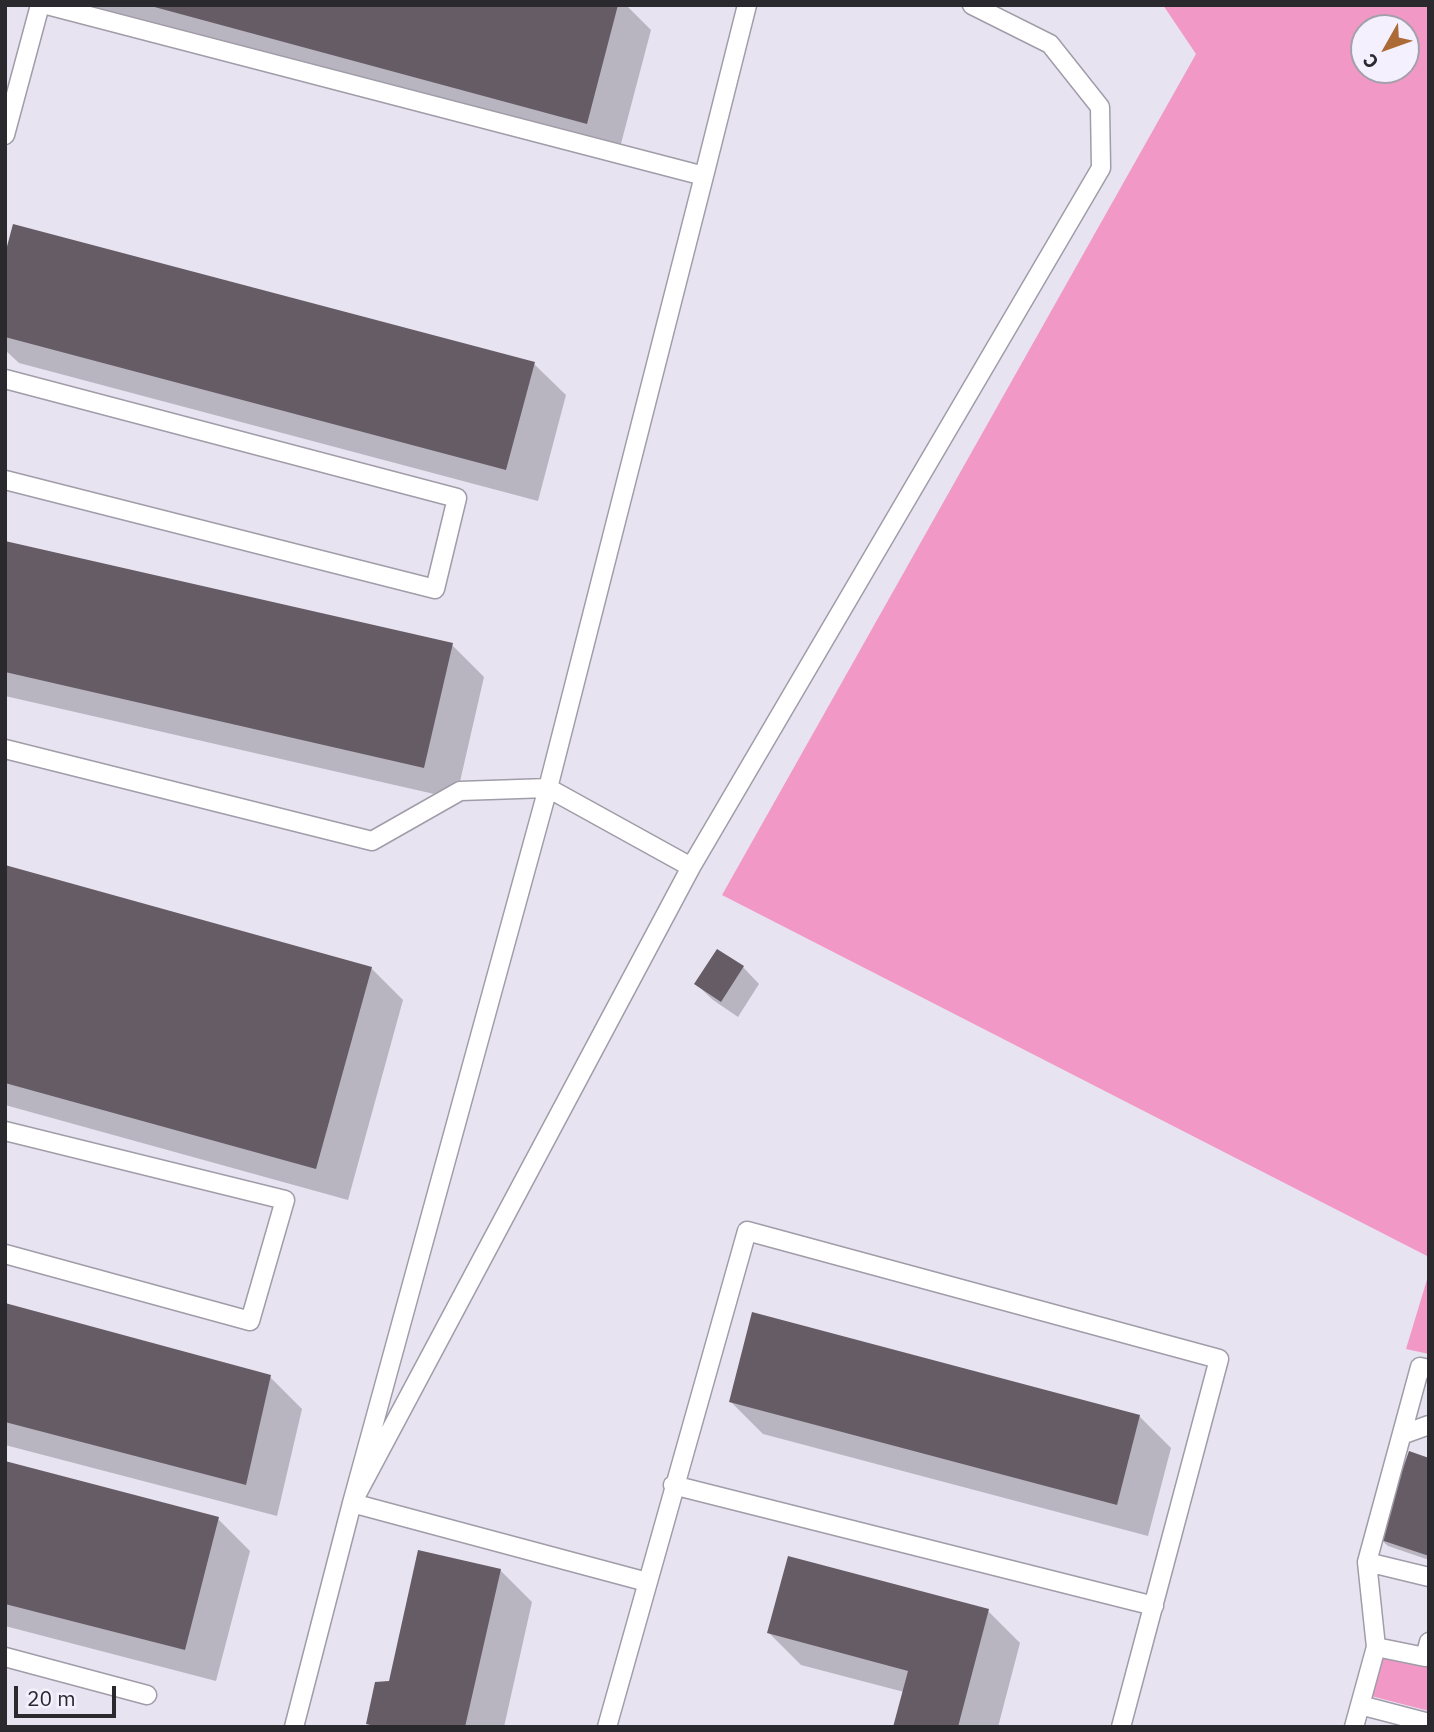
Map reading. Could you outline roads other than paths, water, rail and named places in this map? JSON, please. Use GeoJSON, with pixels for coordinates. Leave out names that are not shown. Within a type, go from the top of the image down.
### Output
{"type":"FeatureCollection","features":[{"type":"Feature","properties":{"kind":"lane"},"geometry":{"type":"LineString","coordinates":[[5,135],[40,5]]}},
{"type":"Feature","properties":{"kind":"lane"},"geometry":{"type":"LineString","coordinates":[[47,5],[704,176]]}},
{"type":"Feature","properties":{"kind":"lane"},"geometry":{"type":"LineString","coordinates":[[294,1727],[352,1503],[548,788],[747,5]]}},
{"type":"Feature","properties":{"kind":"lane"},"geometry":{"type":"LineString","coordinates":[[352,1503],[691,867],[1101,168],[1100,107],[1050,44],[972,5]]}},
{"type":"Feature","properties":{"kind":"lane"},"geometry":{"type":"LineString","coordinates":[[5,379],[457,498],[435,589],[5,480]]}},
{"type":"Feature","properties":{"kind":"lane"},"geometry":{"type":"LineString","coordinates":[[5,749],[372,841],[460,791],[548,788],[691,867]]}},
{"type":"Feature","properties":{"kind":"lane"},"geometry":{"type":"LineString","coordinates":[[5,1131],[285,1200],[250,1321],[5,1254]]}},
{"type":"Feature","properties":{"kind":"lane"},"geometry":{"type":"LineString","coordinates":[[607,1727],[673,1485],[747,1231],[1219,1359],[1121,1727]]}},
{"type":"Feature","properties":{"kind":"lane"},"geometry":{"type":"LineString","coordinates":[[1354,1727],[1376,1647],[1367,1562],[1404,1434],[1420,1367],[1429,1369]]}},
{"type":"Feature","properties":{"kind":"lane"},"geometry":{"type":"LineString","coordinates":[[1404,1434],[1429,1425]]}},
{"type":"Feature","properties":{"kind":"lane"},"geometry":{"type":"LineString","coordinates":[[673,1485],[1154,1606]]}},
{"type":"Feature","properties":{"kind":"lane"},"geometry":{"type":"LineString","coordinates":[[352,1503],[647,1582]]}},
{"type":"Feature","properties":{"kind":"lane"},"geometry":{"type":"LineString","coordinates":[[1367,1562],[1429,1577]]}},
{"type":"Feature","properties":{"kind":"lane"},"geometry":{"type":"LineString","coordinates":[[1376,1647],[1425,1657],[1429,1642]]}},
{"type":"Feature","properties":{"kind":"lane"},"geometry":{"type":"LineString","coordinates":[[5,1657],[147,1695]]}},
{"type":"Feature","properties":{"kind":"lane"},"geometry":{"type":"LineString","coordinates":[[1360,1705],[1429,1723]]}}]}
